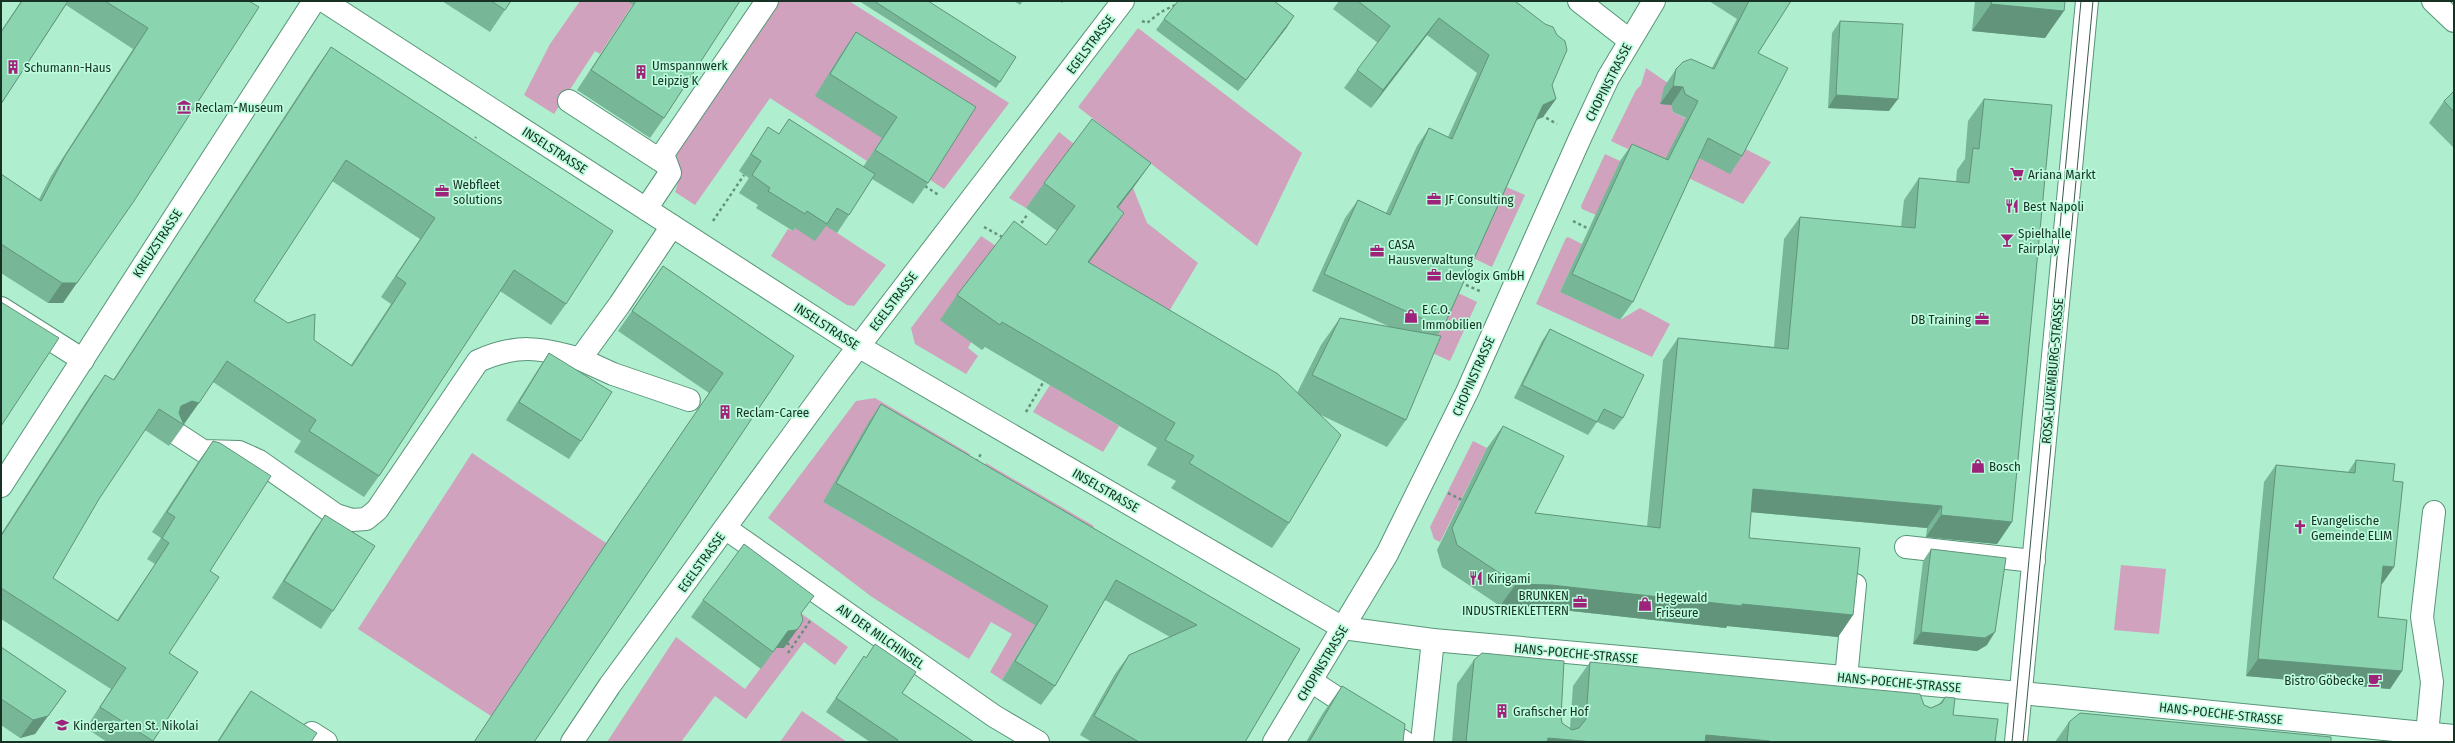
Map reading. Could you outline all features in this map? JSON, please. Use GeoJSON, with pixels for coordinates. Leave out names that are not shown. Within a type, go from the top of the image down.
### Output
{"type":"FeatureCollection","features":[{"type":"Feature","properties":{"kind":"street","name":"KREUZSTRASSE"},"geometry":{"type":"LineString","coordinates":[[1,486],[314,1]]}},
{"type":"Feature","properties":{"kind":"street","name":"INSELSTRASSE"},"geometry":{"type":"LineString","coordinates":[[324,1],[858,346],[1343,628]]}},
{"type":"Feature","properties":{"kind":"street"},"geometry":{"type":"LineString","coordinates":[[646,209],[670,173],[663,154],[767,1]]}},
{"type":"Feature","properties":{"kind":"street","name":"EGELSTRASSE"},"geometry":{"type":"LineString","coordinates":[[572,742],[610,685],[858,346],[1123,1]]}},
{"type":"Feature","properties":{"kind":"street"},"geometry":{"type":"LineString","coordinates":[[1579,1],[1629,40]]}},
{"type":"Feature","properties":{"kind":"street","name":"CHOPINSTRASSE"},"geometry":{"type":"LineString","coordinates":[[1274,742],[1387,554],[1464,399],[1580,138],[1629,40],[1654,1]]}},
{"type":"Feature","properties":{"kind":"street","name":"ROSA-LUXEMBURG-STRASSE"},"geometry":{"type":"LineString","coordinates":[[2016,742],[2087,1]]}},
{"type":"Feature","properties":{"kind":"street"},"geometry":{"type":"LineString","coordinates":[[2433,1],[2454,21]]}},
{"type":"Feature","properties":{"kind":"street"},"geometry":{"type":"LineString","coordinates":[[569,101],[666,164]]}},
{"type":"Feature","properties":{"kind":"street"},"geometry":{"type":"LineString","coordinates":[[580,359],[620,304],[672,226]]}},
{"type":"Feature","properties":{"kind":"street"},"geometry":{"type":"LineString","coordinates":[[1,308],[83,360]]}},
{"type":"Feature","properties":{"kind":"street"},"geometry":{"type":"LineString","coordinates":[[177,434],[203,451],[239,452],[259,461],[336,515],[352,520],[366,519],[377,510],[478,361],[500,351],[526,348],[561,353],[580,359],[613,374],[689,400]]}},
{"type":"Feature","properties":{"kind":"street"},"geometry":{"type":"LineString","coordinates":[[2427,734],[2432,682],[2422,617],[2434,512]]}},
{"type":"Feature","properties":{"kind":"street","name":"AN DER MILCHINSEL"},"geometry":{"type":"LineString","coordinates":[[725,528],[994,716],[1038,742]]}},
{"type":"Feature","properties":{"kind":"street"},"geometry":{"type":"LineString","coordinates":[[1906,547],[2034,561]]}},
{"type":"Feature","properties":{"kind":"street"},"geometry":{"type":"LineString","coordinates":[[1846,678],[1857,564]]}},
{"type":"Feature","properties":{"kind":"street","name":"HANS-POECHE-STRASSE"},"geometry":{"type":"LineString","coordinates":[[1343,628],[1433,640],[1846,678],[1918,694],[2021,694],[2360,734],[2427,734],[2454,736]]}},
{"type":"Feature","properties":{"kind":"street"},"geometry":{"type":"LineString","coordinates":[[1422,742],[1433,640]]}},
{"type":"Feature","properties":{"kind":"street"},"geometry":{"type":"LineString","coordinates":[[1560,674],[1561,651]]}},
{"type":"Feature","properties":{"kind":"street"},"geometry":{"type":"LineString","coordinates":[[1311,681],[1404,742]]}},
{"type":"Feature","properties":{"kind":"path"},"geometry":{"type":"LineString","coordinates":[[1138,19],[1147,23],[1161,12],[1175,5]]}},
{"type":"Feature","properties":{"kind":"path"},"geometry":{"type":"LineString","coordinates":[[1540,115],[1561,125]]}},
{"type":"Feature","properties":{"kind":"path"},"geometry":{"type":"LineString","coordinates":[[468,149],[476,137]]}},
{"type":"Feature","properties":{"kind":"path"},"geometry":{"type":"LineString","coordinates":[[712,223],[744,175]]}},
{"type":"Feature","properties":{"kind":"path"},"geometry":{"type":"LineString","coordinates":[[925,186],[944,199]]}},
{"type":"Feature","properties":{"kind":"path"},"geometry":{"type":"LineString","coordinates":[[1016,230],[1027,214]]}},
{"type":"Feature","properties":{"kind":"path"},"geometry":{"type":"LineString","coordinates":[[1568,220],[1589,229]]}},
{"type":"Feature","properties":{"kind":"path"},"geometry":{"type":"LineString","coordinates":[[982,225],[1008,241]]}},
{"type":"Feature","properties":{"kind":"path"},"geometry":{"type":"LineString","coordinates":[[1466,285],[1485,294]]}},
{"type":"Feature","properties":{"kind":"path"},"geometry":{"type":"LineString","coordinates":[[1025,414],[1044,381]]}},
{"type":"Feature","properties":{"kind":"path"},"geometry":{"type":"LineString","coordinates":[[974,465],[981,454]]}},
{"type":"Feature","properties":{"kind":"path"},"geometry":{"type":"LineString","coordinates":[[1447,493],[1462,500]]}},
{"type":"Feature","properties":{"kind":"path"},"geometry":{"type":"LineString","coordinates":[[788,653],[813,618]]}},
{"type":"Feature","properties":{"kind":"path"},"geometry":{"type":"LineString","coordinates":[[787,643],[792,647]]}},
{"type":"Feature","properties":{"kind":"shaded area"},"geometry":{"type":"Polygon","coordinates":[[[580,1],[635,1],[600,54],[595,51],[554,114],[524,95],[550,44],[580,1]]]}},
{"type":"Feature","properties":{"kind":"shaded area"},"geometry":{"type":"Polygon","coordinates":[[[779,1],[849,1],[1009,103],[944,189],[929,179],[882,138],[867,161],[770,98],[695,205],[675,192],[681,173],[676,153],[779,1]]]}},
{"type":"Feature","properties":{"kind":"shaded area"},"geometry":{"type":"Polygon","coordinates":[[[1138,28],[1302,153],[1257,246],[1078,107],[1138,28]]]}},
{"type":"Feature","properties":{"kind":"shaded area"},"geometry":{"type":"Polygon","coordinates":[[[1646,68],[1668,83],[1664,104],[1671,105],[1673,112],[1771,162],[1743,204],[1611,141],[1636,90],[1641,85],[1646,68]]]}},
{"type":"Feature","properties":{"kind":"shaded area"},"geometry":{"type":"Polygon","coordinates":[[[1059,132],[1074,144],[1026,208],[1009,198],[1059,132]]]}},
{"type":"Feature","properties":{"kind":"shaded area"},"geometry":{"type":"Polygon","coordinates":[[[1605,154],[1620,161],[1596,215],[1582,209],[1581,206],[1605,154]]]}},
{"type":"Feature","properties":{"kind":"shaded area"},"geometry":{"type":"Polygon","coordinates":[[[1504,186],[1525,195],[1492,267],[1471,257],[1504,186]]]}},
{"type":"Feature","properties":{"kind":"shaded area"},"geometry":{"type":"Polygon","coordinates":[[[1133,188],[1147,223],[1198,263],[1162,323],[1049,262],[1099,232],[1133,188]]]}},
{"type":"Feature","properties":{"kind":"shaded area"},"geometry":{"type":"Polygon","coordinates":[[[825,225],[886,265],[854,306],[847,305],[771,256],[788,229],[793,231],[795,228],[825,225]]]}},
{"type":"Feature","properties":{"kind":"shaded area"},"geometry":{"type":"Polygon","coordinates":[[[981,236],[996,246],[971,342],[968,348],[978,356],[966,374],[915,344],[911,328],[981,236]]]}},
{"type":"Feature","properties":{"kind":"shaded area"},"geometry":{"type":"Polygon","coordinates":[[[1568,237],[1582,244],[1560,292],[1620,320],[1640,308],[1670,324],[1652,357],[1536,304],[1566,238],[1568,237]]]}},
{"type":"Feature","properties":{"kind":"shaded area"},"geometry":{"type":"Polygon","coordinates":[[[1454,291],[1477,302],[1450,361],[1428,351],[1454,291]]]}},
{"type":"Feature","properties":{"kind":"shaded area"},"geometry":{"type":"Polygon","coordinates":[[[1050,385],[1119,426],[1103,452],[1033,412],[1050,385]]]}},
{"type":"Feature","properties":{"kind":"shaded area"},"geometry":{"type":"Polygon","coordinates":[[[875,398],[970,454],[957,475],[823,502],[1015,613],[974,485],[986,463],[1094,526],[1002,680],[990,672],[1012,634],[991,622],[969,659],[872,597],[768,518],[856,401],[875,398]]]}},
{"type":"Feature","properties":{"kind":"shaded area"},"geometry":{"type":"Polygon","coordinates":[[[1473,441],[1487,448],[1440,542],[1434,539],[1430,527],[1473,441]]]}},
{"type":"Feature","properties":{"kind":"shaded area"},"geometry":{"type":"Polygon","coordinates":[[[472,453],[606,543],[491,716],[358,629],[472,453]]]}},
{"type":"Feature","properties":{"kind":"shaded area"},"geometry":{"type":"Polygon","coordinates":[[[2121,565],[2166,569],[2159,634],[2114,630],[2121,565]]]}},
{"type":"Feature","properties":{"kind":"shaded area"},"geometry":{"type":"Polygon","coordinates":[[[802,614],[848,647],[835,665],[804,642],[746,719],[715,696],[681,742],[607,742],[676,637],[745,689],[776,648],[784,648],[791,638],[789,631],[802,614]]]}},
{"type":"Feature","properties":{"kind":"shaded area"},"geometry":{"type":"Polygon","coordinates":[[[802,711],[847,742],[780,742],[802,711]]]}},
{"type":"Feature","properties":{"kind":"building","name":"Schumann-Haus"},"geometry":{"type":"Polygon","coordinates":[[[22,1],[68,1],[1,104],[1,32],[22,1]]]}},
{"type":"Feature","properties":{"kind":"building"},"geometry":{"type":"Polygon","coordinates":[[[105,1],[249,1],[259,7],[134,201],[77,283],[62,283],[1,244],[1,174],[41,201],[65,156],[148,28],[105,1]]]}},
{"type":"Feature","properties":{"kind":"building"},"geometry":{"type":"Polygon","coordinates":[[[491,1],[511,1],[505,10],[491,1]]]}},
{"type":"Feature","properties":{"kind":"building","name":"Umspannwerk Leipzig K"},"geometry":{"type":"Polygon","coordinates":[[[636,1],[740,1],[664,118],[591,70],[636,1]]]}},
{"type":"Feature","properties":{"kind":"building"},"geometry":{"type":"Polygon","coordinates":[[[874,1],[928,1],[1016,57],[1000,82],[874,1]]]}},
{"type":"Feature","properties":{"kind":"building"},"geometry":{"type":"Polygon","coordinates":[[[1178,1],[1274,1],[1294,16],[1246,80],[1164,19],[1178,1]]]}},
{"type":"Feature","properties":{"kind":"building"},"geometry":{"type":"Polygon","coordinates":[[[1358,1],[1515,1],[1545,24],[1553,27],[1557,35],[1565,41],[1567,50],[1552,85],[1556,99],[1543,105],[1443,328],[1324,274],[1358,200],[1390,215],[1429,128],[1452,139],[1489,55],[1439,18],[1383,90],[1357,70],[1390,26],[1358,1]]]}},
{"type":"Feature","properties":{"kind":"building"},"geometry":{"type":"Polygon","coordinates":[[[1749,1],[1791,1],[1758,53],[1788,68],[1742,156],[1708,138],[1633,302],[1572,274],[1632,144],[1668,160],[1698,101],[1685,94],[1683,87],[1673,86],[1676,69],[1683,62],[1691,59],[1714,69],[1749,1]]]}},
{"type":"Feature","properties":{"kind":"building"},"geometry":{"type":"Polygon","coordinates":[[[1992,1],[2065,1],[2064,11],[1991,4],[1992,1]]]}},
{"type":"Feature","properties":{"kind":"building"},"geometry":{"type":"Polygon","coordinates":[[[1840,21],[1903,24],[1898,99],[1836,95],[1840,21]]]}},
{"type":"Feature","properties":{"kind":"building"},"geometry":{"type":"Polygon","coordinates":[[[856,32],[976,107],[928,183],[875,150],[897,117],[830,74],[856,32]]]}},
{"type":"Feature","properties":{"kind":"building"},"geometry":{"type":"Polygon","coordinates":[[[331,47],[613,231],[566,304],[514,270],[379,476],[309,431],[316,420],[227,361],[199,403],[192,401],[181,406],[179,413],[184,425],[159,409],[99,499],[53,578],[118,621],[169,543],[162,538],[175,517],[167,512],[213,441],[220,443],[271,476],[210,571],[219,577],[169,653],[198,672],[153,741],[100,707],[126,668],[1,588],[1,536],[105,375],[114,380],[331,47]],[[346,160],[254,301],[288,323],[315,314],[314,340],[352,366],[406,283],[396,276],[435,218],[346,160]]]}},
{"type":"Feature","properties":{"kind":"building"},"geometry":{"type":"Polygon","coordinates":[[[2454,91],[2454,112],[2444,101],[2454,91]]]}},
{"type":"Feature","properties":{"kind":"building"},"geometry":{"type":"Polygon","coordinates":[[[1984,99],[2052,105],[2012,522],[1941,515],[1942,506],[1753,489],[1749,538],[1860,548],[1853,615],[1742,604],[1742,606],[1551,585],[1516,584],[1457,545],[1452,528],[1503,426],[1564,456],[1535,513],[1660,528],[1678,338],[1788,349],[1800,217],[1915,228],[1919,178],[1969,183],[1973,148],[1979,149],[1984,99]]]}},
{"type":"Feature","properties":{"kind":"building"},"geometry":{"type":"Polygon","coordinates":[[[789,119],[875,174],[849,215],[837,208],[827,224],[807,211],[805,214],[768,191],[770,188],[752,175],[761,161],[751,154],[768,127],[779,134],[789,119]]]}},
{"type":"Feature","properties":{"kind":"building"},"geometry":{"type":"Polygon","coordinates":[[[1092,119],[1151,163],[1117,207],[1124,213],[1088,262],[1278,374],[1341,435],[1289,523],[1189,463],[1194,456],[1165,440],[1175,423],[1002,322],[1000,325],[957,295],[1014,221],[1046,245],[1075,206],[1044,183],[1092,119]]]}},
{"type":"Feature","properties":{"kind":"building"},"geometry":{"type":"Polygon","coordinates":[[[663,266],[794,356],[534,742],[474,742],[620,523],[723,373],[632,311],[663,266]]]}},
{"type":"Feature","properties":{"kind":"building"},"geometry":{"type":"Polygon","coordinates":[[[1,302],[59,338],[1,426],[1,302]]]}},
{"type":"Feature","properties":{"kind":"building"},"geometry":{"type":"Polygon","coordinates":[[[1340,318],[1441,336],[1406,420],[1312,375],[1340,318]]]}},
{"type":"Feature","properties":{"kind":"building"},"geometry":{"type":"Polygon","coordinates":[[[1550,329],[1644,375],[1623,418],[1604,409],[1597,422],[1522,385],[1550,329]]]}},
{"type":"Feature","properties":{"kind":"building"},"geometry":{"type":"Polygon","coordinates":[[[549,353],[612,392],[581,441],[519,402],[549,353]]]}},
{"type":"Feature","properties":{"kind":"building"},"geometry":{"type":"Polygon","coordinates":[[[881,404],[1300,649],[1245,742],[1139,742],[1094,716],[1129,655],[1197,625],[1116,580],[1055,686],[1015,661],[1048,606],[836,483],[881,404]]]}},
{"type":"Feature","properties":{"kind":"building"},"geometry":{"type":"Polygon","coordinates":[[[2356,460],[2395,464],[2393,481],[2403,482],[2394,567],[2383,566],[2378,617],[2407,620],[2402,671],[2258,659],[2276,465],[2355,473],[2356,460]]]}},
{"type":"Feature","properties":{"kind":"building"},"geometry":{"type":"Polygon","coordinates":[[[325,515],[375,546],[333,611],[284,581],[325,515]]]}},
{"type":"Feature","properties":{"kind":"building"},"geometry":{"type":"Polygon","coordinates":[[[744,544],[814,596],[801,613],[803,620],[800,626],[796,630],[788,631],[773,652],[703,600],[744,544]]]}},
{"type":"Feature","properties":{"kind":"building"},"geometry":{"type":"Polygon","coordinates":[[[1931,549],[2006,558],[1995,632],[1985,638],[1921,632],[1931,549]]]}},
{"type":"Feature","properties":{"kind":"building"},"geometry":{"type":"Polygon","coordinates":[[[875,644],[916,672],[902,693],[974,742],[896,742],[898,740],[836,698],[864,656],[866,658],[875,644]]]}},
{"type":"Feature","properties":{"kind":"building"},"geometry":{"type":"Polygon","coordinates":[[[1,647],[66,691],[48,716],[33,720],[1,699],[1,647]]]}},
{"type":"Feature","properties":{"kind":"building"},"geometry":{"type":"Polygon","coordinates":[[[1482,653],[1564,661],[1561,717],[1562,723],[1572,730],[1579,728],[1586,719],[1590,662],[1920,694],[1924,705],[1931,708],[1942,703],[1945,697],[1955,698],[1953,715],[1998,719],[1995,742],[1770,742],[1706,735],[1705,742],[1594,742],[1548,738],[1547,742],[1466,742],[1474,660],[1482,653]]]}},
{"type":"Feature","properties":{"kind":"building"},"geometry":{"type":"Polygon","coordinates":[[[1342,686],[1405,724],[1403,742],[1309,742],[1342,686]]]}},
{"type":"Feature","properties":{"kind":"building"},"geometry":{"type":"Polygon","coordinates":[[[251,691],[317,733],[311,742],[218,742],[251,691]]]}},
{"type":"Feature","properties":{"kind":"building"},"geometry":{"type":"Polygon","coordinates":[[[2080,713],[2331,737],[2331,742],[2067,742],[2069,722],[2080,713]]]}},
{"type":"Feature","properties":{"kind":"tram line"},"geometry":{"type":"LineString","coordinates":[[2012,742],[2081,1]]}},
{"type":"Feature","properties":{"kind":"tram line"},"geometry":{"type":"LineString","coordinates":[[2023,742],[2093,1]]}},
{"type":"Feature","properties":{"kind":"place","name":"Schumann-Haus"},"geometry":{"type":"Point","coordinates":[13,67]}},
{"type":"Feature","properties":{"kind":"place","name":"Umspannwerk Leipzig K"},"geometry":{"type":"Point","coordinates":[641,72]}},
{"type":"Feature","properties":{"kind":"place","name":"Reclam-Museum"},"geometry":{"type":"Point","coordinates":[184,107]}},
{"type":"Feature","properties":{"kind":"place","name":"Ariana Markt"},"geometry":{"type":"Point","coordinates":[2017,174]}},
{"type":"Feature","properties":{"kind":"place","name":"Webfleet solutions"},"geometry":{"type":"Point","coordinates":[442,191]}},
{"type":"Feature","properties":{"kind":"place","name":"JF Consulting"},"geometry":{"type":"Point","coordinates":[1434,199]}},
{"type":"Feature","properties":{"kind":"place","name":"Best Napoli"},"geometry":{"type":"Point","coordinates":[2012,206]}},
{"type":"Feature","properties":{"kind":"place","name":"Spielhalle Fairplay"},"geometry":{"type":"Point","coordinates":[2007,240]}},
{"type":"Feature","properties":{"kind":"place","name":"CASA Hausverwaltung"},"geometry":{"type":"Point","coordinates":[1377,251]}},
{"type":"Feature","properties":{"kind":"place","name":"devlogix GmbH"},"geometry":{"type":"Point","coordinates":[1434,275]}},
{"type":"Feature","properties":{"kind":"place","name":"E.C.O. Immobilien"},"geometry":{"type":"Point","coordinates":[1411,316]}},
{"type":"Feature","properties":{"kind":"place","name":"DB Training"},"geometry":{"type":"Point","coordinates":[1982,319]}},
{"type":"Feature","properties":{"kind":"place","name":"Reclam-Caree"},"geometry":{"type":"Point","coordinates":[725,412]}},
{"type":"Feature","properties":{"kind":"place","name":"Bosch"},"geometry":{"type":"Point","coordinates":[1978,466]}},
{"type":"Feature","properties":{"kind":"place","name":"Evangelische Gemeinde ELIM"},"geometry":{"type":"Point","coordinates":[2300,527]}},
{"type":"Feature","properties":{"kind":"place","name":"Kirigami"},"geometry":{"type":"Point","coordinates":[1476,578]}},
{"type":"Feature","properties":{"kind":"place","name":"BRUNKEN INDUSTRIEKLETTERN"},"geometry":{"type":"Point","coordinates":[1580,602]}},
{"type":"Feature","properties":{"kind":"place","name":"Hegewald Friseure"},"geometry":{"type":"Point","coordinates":[1645,604]}},
{"type":"Feature","properties":{"kind":"place","name":"Bistro Göbecke"},"geometry":{"type":"Point","coordinates":[2375,680]}},
{"type":"Feature","properties":{"kind":"place","name":"Grafischer Hof"},"geometry":{"type":"Point","coordinates":[1502,711]}},
{"type":"Feature","properties":{"kind":"place","name":"Kindergarten St. Nikolai"},"geometry":{"type":"Point","coordinates":[62,725]}}]}
